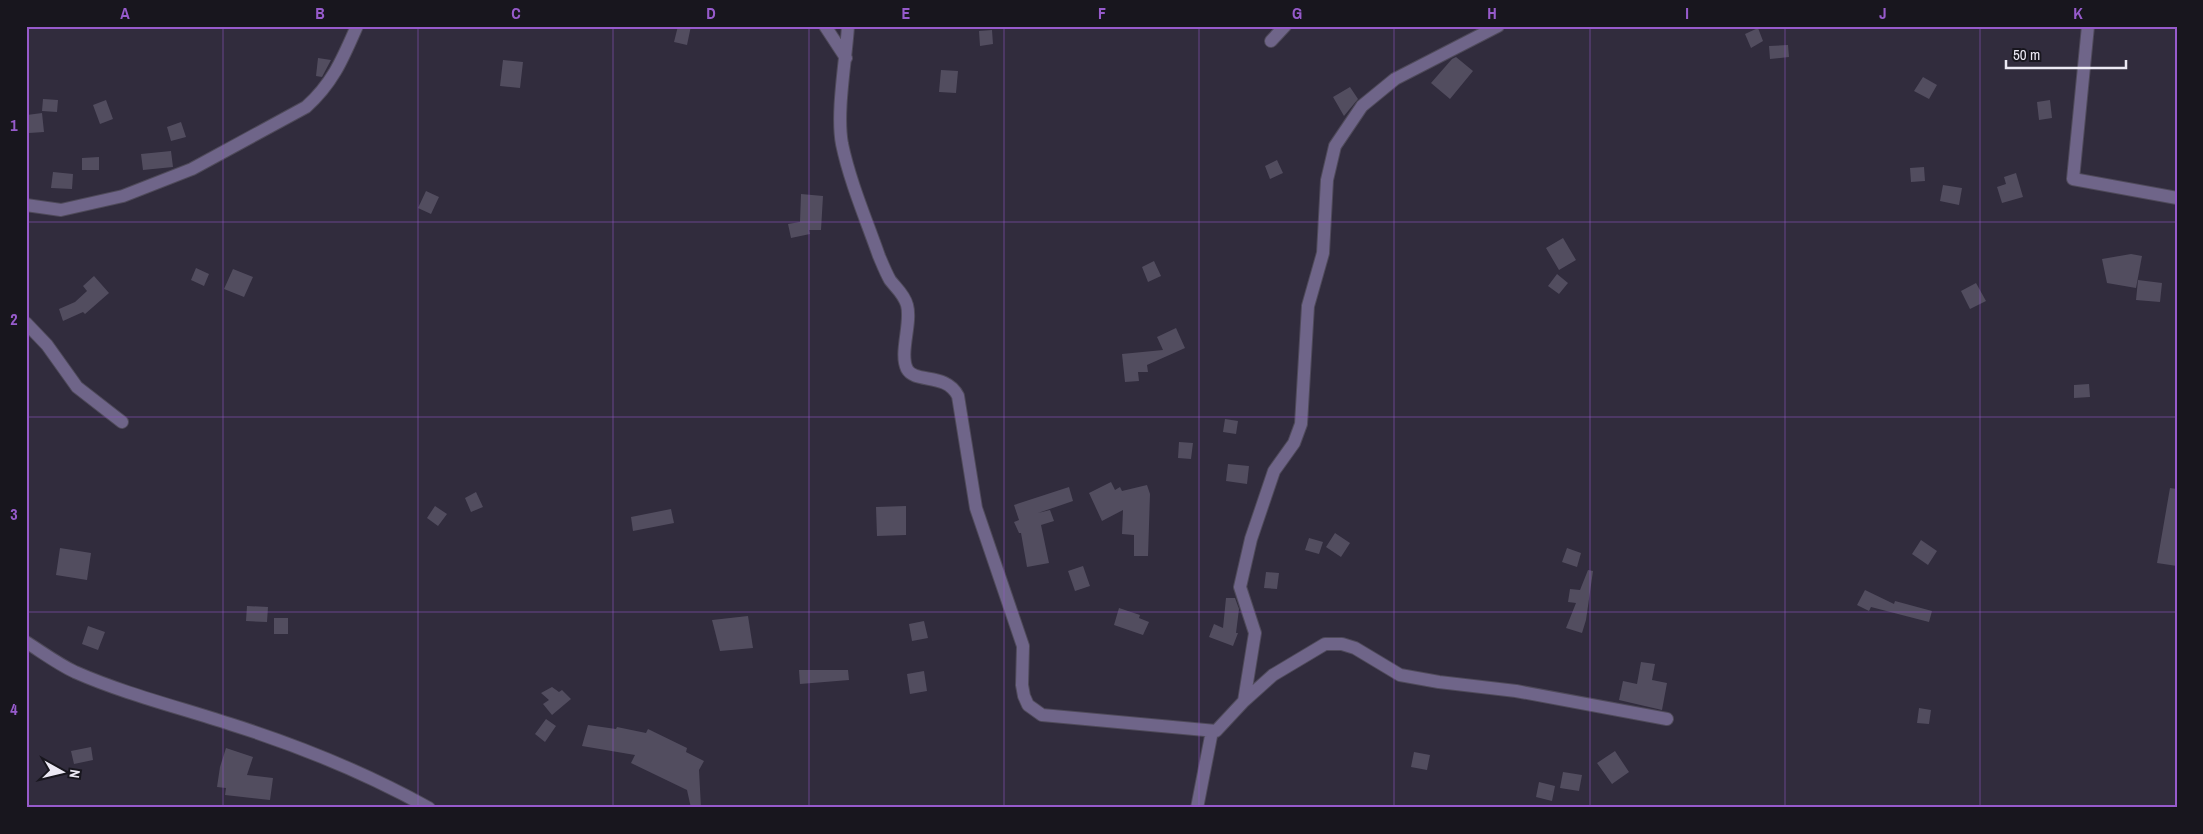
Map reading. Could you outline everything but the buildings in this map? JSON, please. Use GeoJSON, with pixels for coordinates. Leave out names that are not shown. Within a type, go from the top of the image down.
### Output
{"type":"FeatureCollection","features":[{"type":"Feature","properties":{"kind":"street"},"geometry":{"type":"LineString","coordinates":[[26,205],[61,210],[93,204],[123,196],[192,169],[311,102],[322,92],[334,76],[357,26]]}},
{"type":"Feature","properties":{"kind":"street"},"geometry":{"type":"LineString","coordinates":[[825,26],[846,58]]}},
{"type":"Feature","properties":{"kind":"street"},"geometry":{"type":"LineString","coordinates":[[848,26],[841,118],[842,143],[854,189],[890,279],[904,296],[908,306],[905,359],[907,370],[913,375],[946,382],[954,388],[958,396],[976,508],[1022,646],[1022,685],[1028,705],[1042,715],[1212,731],[1220,729],[1244,701],[1273,675],[1325,644],[1334,643],[1355,648],[1400,675],[1526,693],[1667,719]]}},
{"type":"Feature","properties":{"kind":"street"},"geometry":{"type":"LineString","coordinates":[[1271,41],[1285,26]]}},
{"type":"Feature","properties":{"kind":"street"},"geometry":{"type":"LineString","coordinates":[[1244,701],[1255,634],[1240,586],[1251,539],[1274,471],[1294,443],[1301,424],[1308,306],[1322,253],[1327,180],[1335,146],[1362,106],[1394,79],[1498,26]]}},
{"type":"Feature","properties":{"kind":"street"},"geometry":{"type":"LineString","coordinates":[[2088,26],[2073,179],[2177,198]]}},
{"type":"Feature","properties":{"kind":"street"},"geometry":{"type":"LineString","coordinates":[[26,323],[47,345],[77,387],[122,422]]}},
{"type":"Feature","properties":{"kind":"street"},"geometry":{"type":"LineString","coordinates":[[26,642],[74,671],[152,700],[229,724],[329,759],[371,776],[429,808]]}},
{"type":"Feature","properties":{"kind":"street"},"geometry":{"type":"LineString","coordinates":[[1197,808],[1212,731]]}}]}
